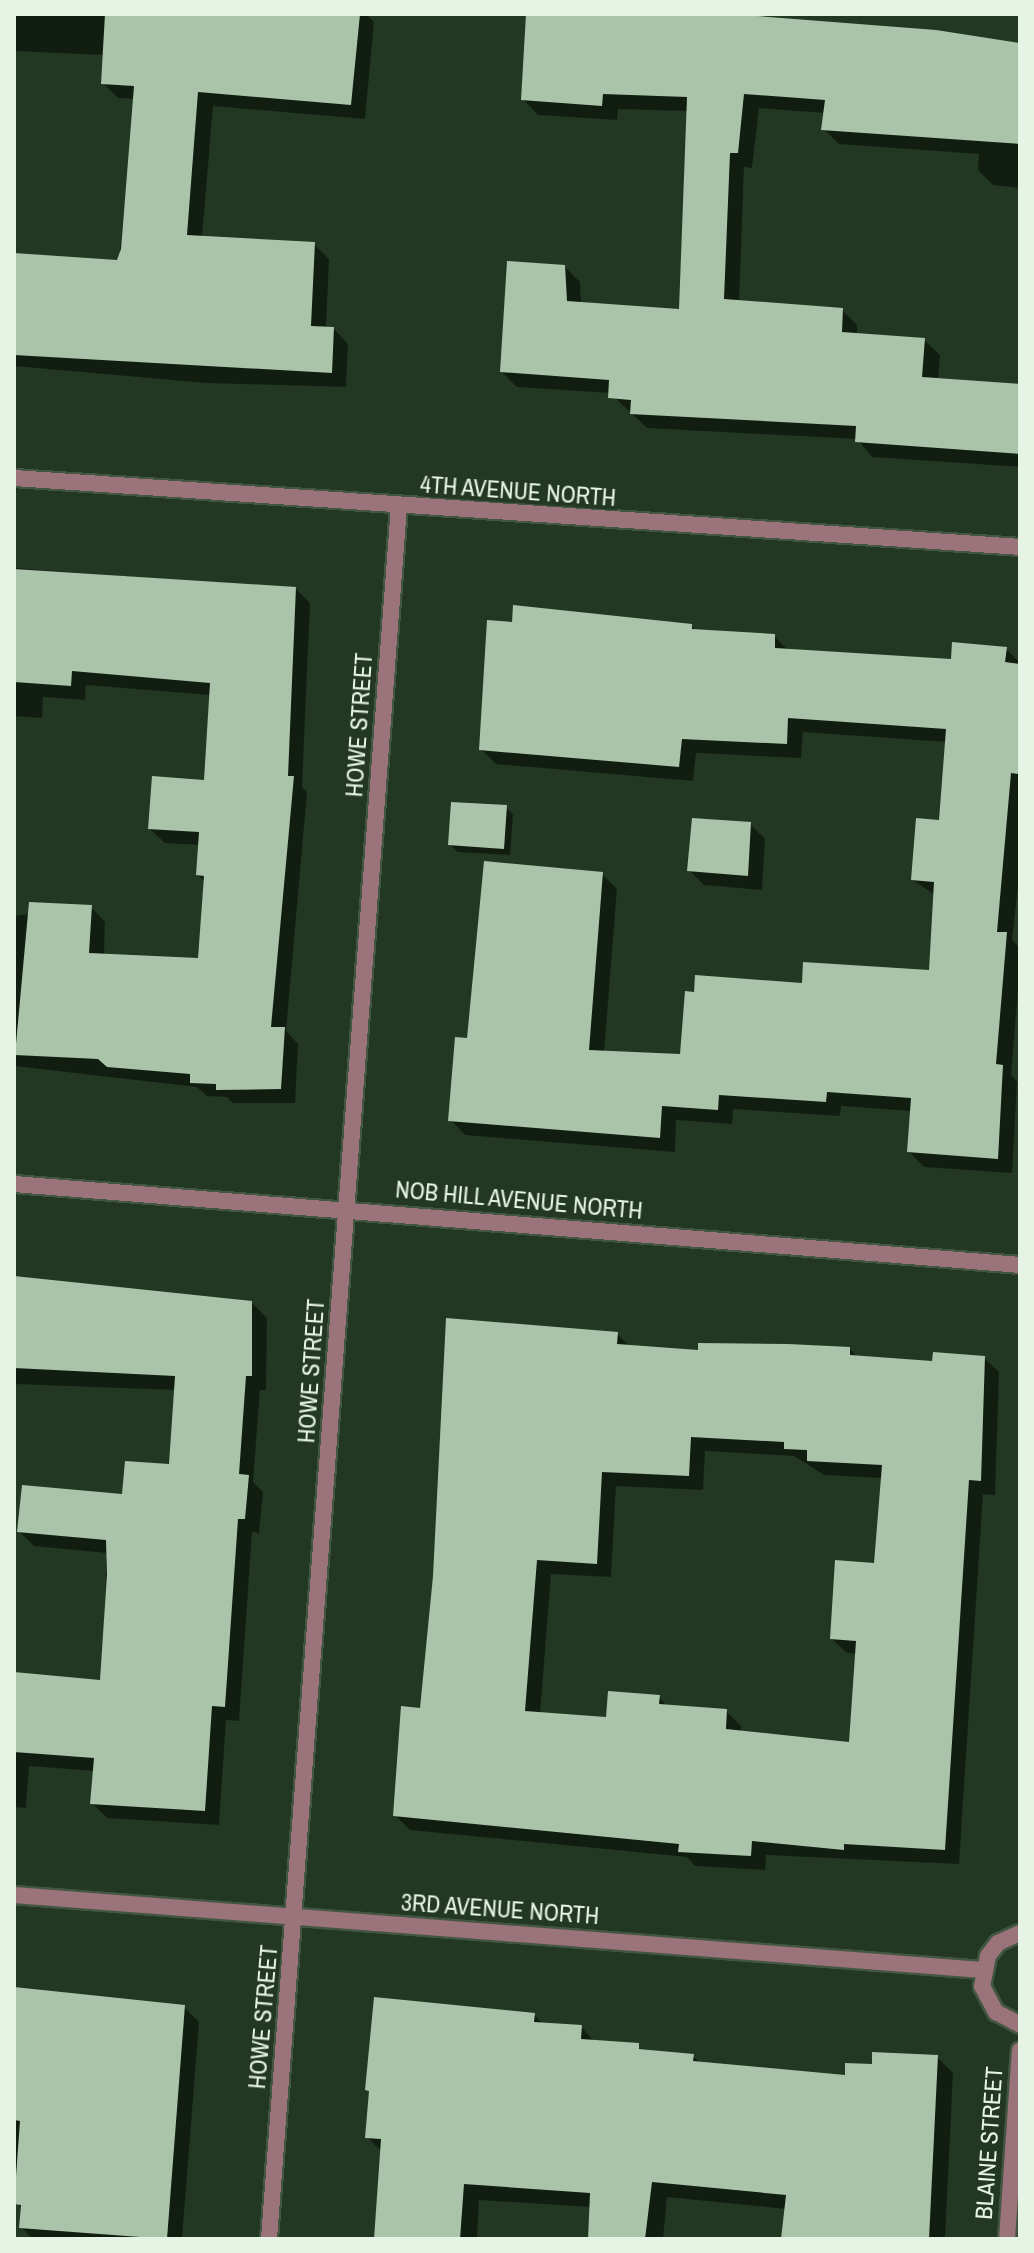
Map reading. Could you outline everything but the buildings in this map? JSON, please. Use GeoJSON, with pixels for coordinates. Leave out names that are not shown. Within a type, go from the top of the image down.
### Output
{"type":"FeatureCollection","features":[{"type":"Feature","properties":{"kind":"street","name":"4TH AVENUE NORTH"},"geometry":{"type":"LineString","coordinates":[[14,478],[399,507],[1020,547]]}},
{"type":"Feature","properties":{"kind":"street","name":"HOWE STREET"},"geometry":{"type":"LineString","coordinates":[[269,2239],[399,507]]}},
{"type":"Feature","properties":{"kind":"street","name":"NOB HILL AVENUE NORTH"},"geometry":{"type":"LineString","coordinates":[[14,1184],[1020,1265]]}},
{"type":"Feature","properties":{"kind":"street","name":"3RD AVENUE NORTH"},"geometry":{"type":"LineString","coordinates":[[14,1895],[982,1970]]}},
{"type":"Feature","properties":{"kind":"street"},"geometry":{"type":"LineString","coordinates":[[1020,1933],[998,1943],[982,1970],[987,2000],[996,2012],[1020,2025]]}},
{"type":"Feature","properties":{"kind":"street","name":"BLAINE STREET"},"geometry":{"type":"LineString","coordinates":[[1007,2239],[1020,2050]]}}]}
